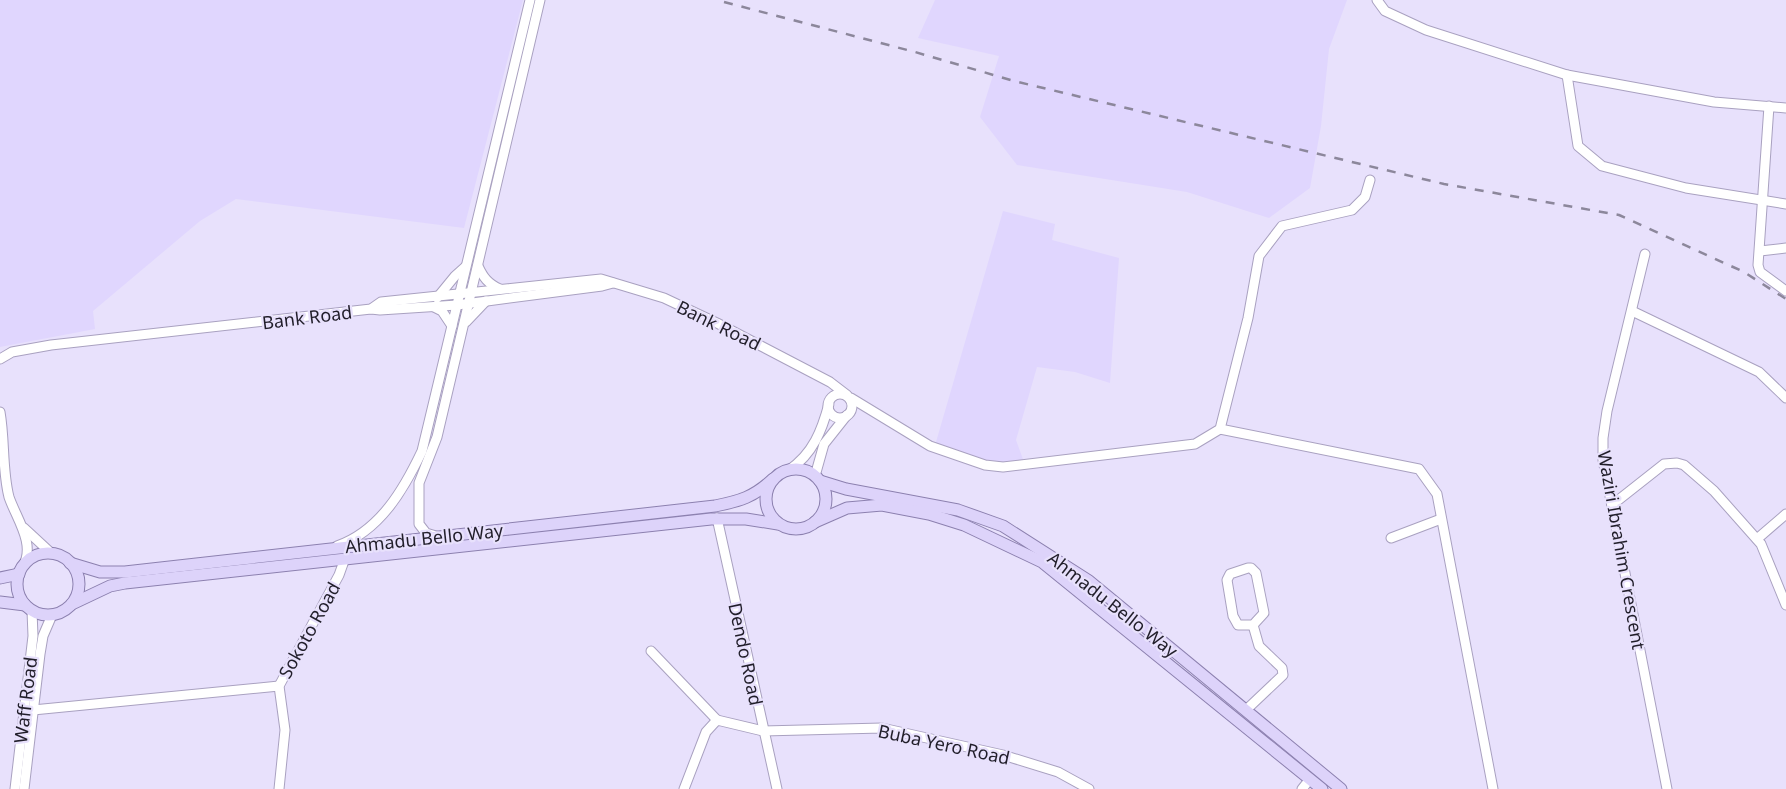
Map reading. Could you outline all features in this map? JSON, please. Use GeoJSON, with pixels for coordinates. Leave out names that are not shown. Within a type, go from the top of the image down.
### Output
{"type":"FeatureCollection","features":[{"type":"Feature","properties":{"kind":"main road"},"geometry":{"type":"LineString","coordinates":[[800,469],[818,478],[824,488],[826,503],[821,517],[816,522],[800,529],[789,529],[778,524],[768,511],[766,503],[768,487],[773,479],[790,470],[800,469]]}},
{"type":"Feature","properties":{"kind":"main road","name":"Ahmadu Bello Way"},"geometry":{"type":"LineString","coordinates":[[818,478],[846,489],[958,510],[1003,526],[1089,581],[1341,789]]}},
{"type":"Feature","properties":{"kind":"main road","name":"Ahmadu Bello Way"},"geometry":{"type":"LineString","coordinates":[[70,562],[90,570],[111,573],[715,506],[733,502],[759,492],[773,479]]}},
{"type":"Feature","properties":{"kind":"main road","name":"Ahmadu Bello Way"},"geometry":{"type":"LineString","coordinates":[[816,522],[847,508],[882,505],[929,514],[964,525],[1036,558],[1322,789]]}},
{"type":"Feature","properties":{"kind":"main road","name":"Ahmadu Bello Way"},"geometry":{"type":"LineString","coordinates":[[72,604],[105,588],[125,583],[344,561],[717,518],[746,519],[778,524]]}},
{"type":"Feature","properties":{"kind":"main road"},"geometry":{"type":"LineString","coordinates":[[0,578],[21,570],[36,556],[51,553],[62,556],[70,562],[78,578],[79,587],[72,604],[62,612],[52,615],[41,615],[29,608],[0,602]]}},
{"type":"Feature","properties":{"kind":"main road"},"geometry":{"type":"LineString","coordinates":[[21,570],[17,585],[19,596],[29,608]]}},
{"type":"Feature","properties":{"kind":"street"},"geometry":{"type":"LineString","coordinates":[[324,550],[345,543],[374,523],[403,489],[422,451],[530,0]]}},
{"type":"Feature","properties":{"kind":"street"},"geometry":{"type":"LineString","coordinates":[[444,536],[426,533],[419,524],[418,493],[422,475],[437,437],[540,0]]}},
{"type":"Feature","properties":{"kind":"street"},"geometry":{"type":"LineString","coordinates":[[1377,0],[1385,11],[1426,30],[1567,75],[1714,102],[1786,108]]}},
{"type":"Feature","properties":{"kind":"street"},"geometry":{"type":"LineString","coordinates":[[1567,75],[1578,146],[1602,166],[1686,188],[1786,204]]}},
{"type":"Feature","properties":{"kind":"street"},"geometry":{"type":"LineString","coordinates":[[1769,106],[1760,272],[1786,291]]}},
{"type":"Feature","properties":{"kind":"street"},"geometry":{"type":"LineString","coordinates":[[1370,180],[1365,197],[1352,210],[1282,226],[1259,256],[1248,318],[1220,429],[1419,470],[1437,494],[1493,789]]}},
{"type":"Feature","properties":{"kind":"street"},"geometry":{"type":"LineString","coordinates":[[1760,251],[1786,248]]}},
{"type":"Feature","properties":{"kind":"street","name":"Waziri Ibrahim Crescent"},"geometry":{"type":"LineString","coordinates":[[1645,254],[1607,411],[1603,438],[1603,460],[1667,789]]}},
{"type":"Feature","properties":{"kind":"street"},"geometry":{"type":"LineString","coordinates":[[478,266],[484,278],[492,286],[500,290]]}},
{"type":"Feature","properties":{"kind":"street"},"geometry":{"type":"LineString","coordinates":[[437,298],[455,276],[466,267]]}},
{"type":"Feature","properties":{"kind":"street","name":"Bank Road"},"geometry":{"type":"LineString","coordinates":[[371,309],[381,302],[437,298],[601,279],[664,298],[717,323],[820,377],[872,412],[940,450],[985,465],[1003,467],[1195,444],[1220,429]]}},
{"type":"Feature","properties":{"kind":"street","name":"Bank Road"},"geometry":{"type":"LineString","coordinates":[[0,359],[12,352],[51,345],[371,309],[457,305],[613,283]]}},
{"type":"Feature","properties":{"kind":"street"},"geometry":{"type":"LineString","coordinates":[[464,324],[486,301]]}},
{"type":"Feature","properties":{"kind":"street"},"geometry":{"type":"LineString","coordinates":[[434,307],[442,311],[452,326]]}},
{"type":"Feature","properties":{"kind":"street"},"geometry":{"type":"LineString","coordinates":[[1632,310],[1759,372],[1786,398]]}},
{"type":"Feature","properties":{"kind":"street"},"geometry":{"type":"LineString","coordinates":[[790,470],[803,461],[808,454],[824,421],[830,402],[831,390],[820,377]]}},
{"type":"Feature","properties":{"kind":"street"},"geometry":{"type":"LineString","coordinates":[[818,478],[824,444],[848,414],[849,396],[836,395],[830,402]]}},
{"type":"Feature","properties":{"kind":"street"},"geometry":{"type":"LineString","coordinates":[[830,402],[833,415],[839,418],[857,409],[872,412]]}},
{"type":"Feature","properties":{"kind":"street"},"geometry":{"type":"LineString","coordinates":[[0,412],[9,497],[20,523],[27,548],[27,559],[21,570]]}},
{"type":"Feature","properties":{"kind":"street"},"geometry":{"type":"LineString","coordinates":[[1612,505],[1650,473],[1664,464],[1677,463],[1684,465],[1714,491],[1759,542],[1786,605]]}},
{"type":"Feature","properties":{"kind":"street"},"geometry":{"type":"LineString","coordinates":[[1759,542],[1786,514]]}},
{"type":"Feature","properties":{"kind":"street","name":"Dendo Road"},"geometry":{"type":"LineString","coordinates":[[717,518],[776,789]]}},
{"type":"Feature","properties":{"kind":"street"},"geometry":{"type":"LineString","coordinates":[[1391,538],[1441,519]]}},
{"type":"Feature","properties":{"kind":"street"},"geometry":{"type":"LineString","coordinates":[[1759,542],[1786,521]]}},
{"type":"Feature","properties":{"kind":"street"},"geometry":{"type":"LineString","coordinates":[[20,523],[51,553]]}},
{"type":"Feature","properties":{"kind":"street","name":"Sokoto Road"},"geometry":{"type":"LineString","coordinates":[[280,789],[285,730],[279,686],[339,575],[344,561]]}},
{"type":"Feature","properties":{"kind":"street"},"geometry":{"type":"LineString","coordinates":[[1248,568],[1256,573],[1264,606],[1263,615],[1253,625],[1242,626],[1235,621],[1227,580],[1230,574],[1248,568]]}},
{"type":"Feature","properties":{"kind":"street","name":"Waff Road"},"geometry":{"type":"LineString","coordinates":[[15,789],[33,636],[29,608]]}},
{"type":"Feature","properties":{"kind":"street","name":"Waff Road"},"geometry":{"type":"LineString","coordinates":[[24,789],[43,636],[52,615]]}},
{"type":"Feature","properties":{"kind":"street"},"geometry":{"type":"LineString","coordinates":[[1246,710],[1284,675],[1282,668],[1259,646],[1253,625]]}},
{"type":"Feature","properties":{"kind":"street"},"geometry":{"type":"LineString","coordinates":[[651,652],[717,720],[706,732],[684,789]]}},
{"type":"Feature","properties":{"kind":"street"},"geometry":{"type":"LineString","coordinates":[[33,710],[279,686]]}},
{"type":"Feature","properties":{"kind":"street","name":"Buba Yero Road"},"geometry":{"type":"LineString","coordinates":[[717,720],[763,732],[882,728],[1003,755],[1058,772],[1089,789]]}},
{"type":"Feature","properties":{"kind":"street"},"geometry":{"type":"LineString","coordinates":[[1302,789],[1310,780]]}},
{"type":"Feature","properties":{"kind":"shaded area"},"geometry":{"type":"Polygon","coordinates":[[[0,0],[523,0],[464,228],[236,199],[200,221],[93,311],[95,329],[0,347],[0,0]]]}},
{"type":"Feature","properties":{"kind":"shaded area"},"geometry":{"type":"Polygon","coordinates":[[[935,0],[1347,0],[1329,49],[1321,126],[1310,188],[1269,218],[1187,192],[1017,165],[980,117],[999,56],[918,38],[935,0]]]}},
{"type":"Feature","properties":{"kind":"shaded area"},"geometry":{"type":"Polygon","coordinates":[[[1003,211],[1055,224],[1052,240],[1119,258],[1110,383],[1075,372],[1037,367],[1016,440],[1024,462],[988,466],[934,449],[1003,211]]]}},
{"type":"Feature","properties":{"kind":"railway"},"geometry":{"type":"LineString","coordinates":[[724,2],[915,52],[1014,81],[1444,184],[1619,215],[1744,272],[1786,299]]}}]}
